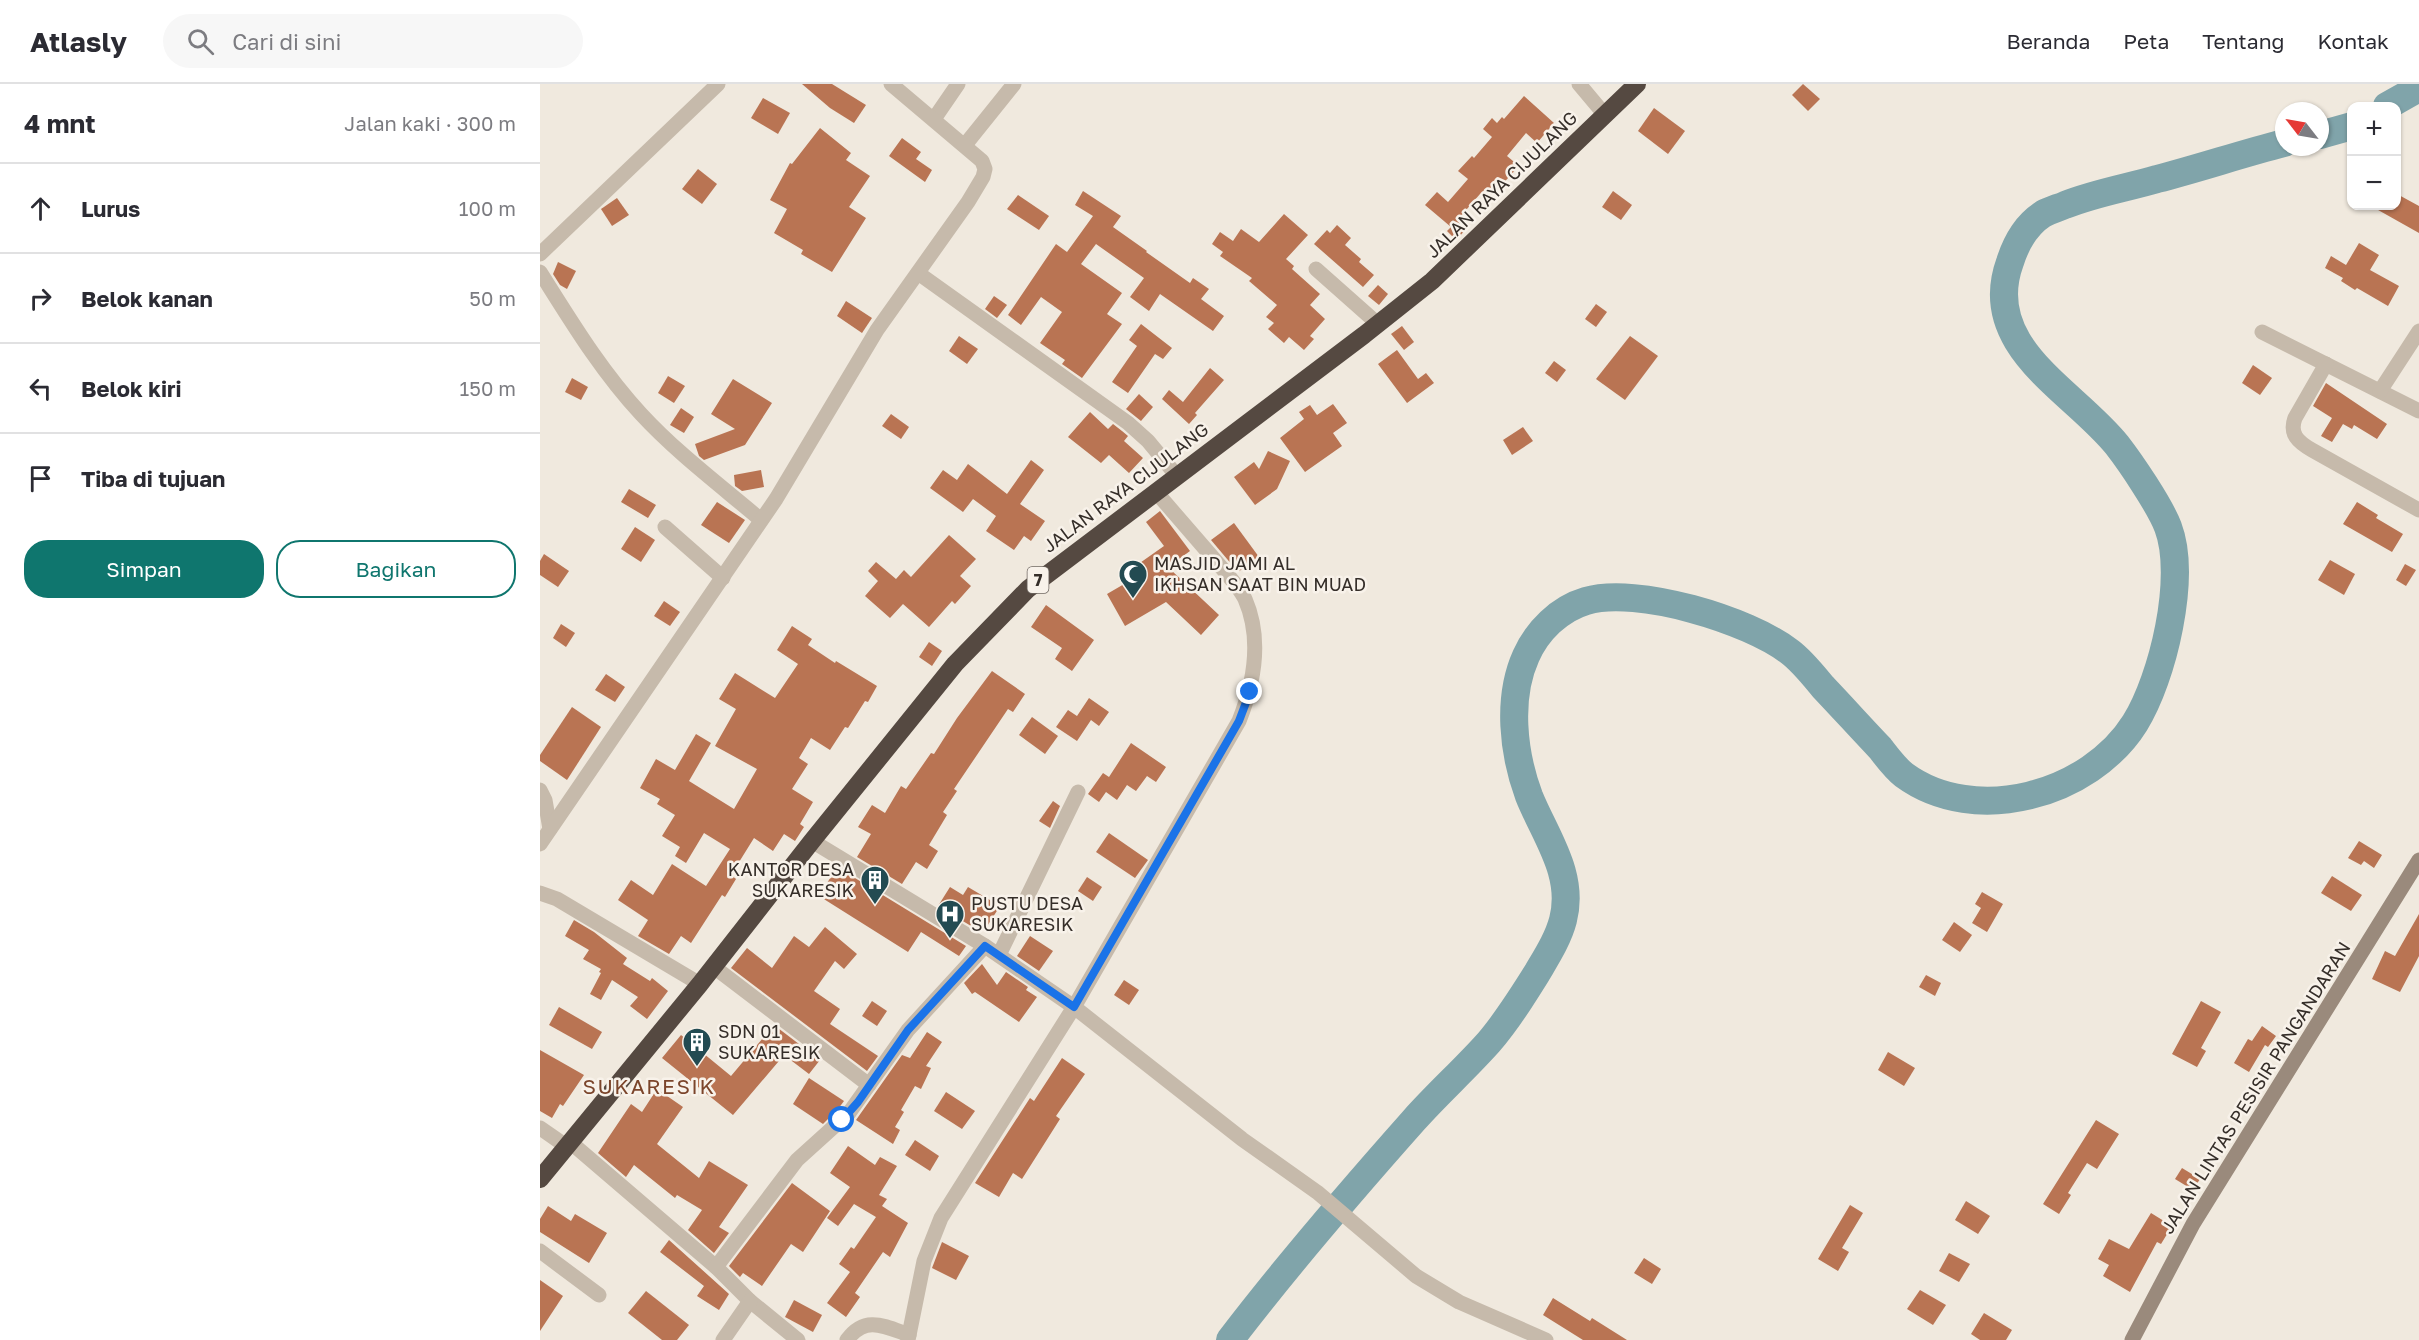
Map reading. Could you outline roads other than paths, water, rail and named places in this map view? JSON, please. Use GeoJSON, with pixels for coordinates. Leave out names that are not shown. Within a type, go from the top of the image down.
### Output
{"type":"FeatureCollection","features":[{"type":"Feature","properties":{"kind":"highway","name":"JALAN RAYA CIJULANG"},"geometry":{"type":"LineString","coordinates":[[540,1179],[567,1143],[714,967],[812,841],[976,640],[1028,589],[1432,281],[1637,84]]}},
{"type":"Feature","properties":{"kind":"street"},"geometry":{"type":"LineString","coordinates":[[540,254],[718,84]]}},
{"type":"Feature","properties":{"kind":"street"},"geometry":{"type":"LineString","coordinates":[[540,844],[723,578],[871,339],[983,177],[982,161],[965,144],[891,84]]}},
{"type":"Feature","properties":{"kind":"street"},"geometry":{"type":"LineString","coordinates":[[934,119],[958,84]]}},
{"type":"Feature","properties":{"kind":"street"},"geometry":{"type":"LineString","coordinates":[[965,144],[1014,84]]}},
{"type":"Feature","properties":{"kind":"street"},"geometry":{"type":"LineString","coordinates":[[1579,84],[1605,114]]}},
{"type":"Feature","properties":{"kind":"street"},"geometry":{"type":"LineString","coordinates":[[1316,269],[1378,324]]}},
{"type":"Feature","properties":{"kind":"street"},"geometry":{"type":"LineString","coordinates":[[540,272],[592,353],[639,412],[669,442],[761,520]]}},
{"type":"Feature","properties":{"kind":"street"},"geometry":{"type":"LineString","coordinates":[[918,273],[1128,423],[1148,441],[1177,476]]}},
{"type":"Feature","properties":{"kind":"street"},"geometry":{"type":"LineString","coordinates":[[2380,391],[2419,331]]}},
{"type":"Feature","properties":{"kind":"street"},"geometry":{"type":"LineString","coordinates":[[2262,332],[2419,411]]}},
{"type":"Feature","properties":{"kind":"street"},"geometry":{"type":"LineString","coordinates":[[2326,364],[2295,418],[2292,426],[2293,435],[2300,443],[2419,510]]}},
{"type":"Feature","properties":{"kind":"street"},"geometry":{"type":"LineString","coordinates":[[847,1340],[855,1329],[862,1325],[876,1325],[908,1337],[924,1261],[941,1218],[1074,1007],[1239,721],[1250,692],[1255,656],[1252,623],[1244,598],[1224,570],[1156,492]]}},
{"type":"Feature","properties":{"kind":"street"},"geometry":{"type":"LineString","coordinates":[[665,527],[723,578]]}},
{"type":"Feature","properties":{"kind":"street"},"geometry":{"type":"LineString","coordinates":[[540,790],[545,800],[550,829]]}},
{"type":"Feature","properties":{"kind":"street"},"geometry":{"type":"LineString","coordinates":[[999,955],[1078,792]]}},
{"type":"Feature","properties":{"kind":"street"},"geometry":{"type":"LineString","coordinates":[[812,841],[985,946],[1074,1007],[1242,1139],[1317,1192],[1416,1276],[1440,1292],[1546,1340]]}},
{"type":"Feature","properties":{"kind":"street","name":"JALAN LINTAS PESISIR PANGANDARAN"},"geometry":{"type":"LineString","coordinates":[[2132,1340],[2193,1224],[2419,860]]}},
{"type":"Feature","properties":{"kind":"street"},"geometry":{"type":"LineString","coordinates":[[540,893],[556,899],[700,984]]}},
{"type":"Feature","properties":{"kind":"street"},"geometry":{"type":"LineString","coordinates":[[716,1267],[801,1155],[849,1113],[908,1030],[985,946]]}},
{"type":"Feature","properties":{"kind":"street"},"geometry":{"type":"LineString","coordinates":[[714,967],[869,1085]]}},
{"type":"Feature","properties":{"kind":"street"},"geometry":{"type":"LineString","coordinates":[[540,1128],[567,1143],[716,1267],[750,1301],[798,1340]]}},
{"type":"Feature","properties":{"kind":"street"},"geometry":{"type":"LineString","coordinates":[[540,1251],[599,1295]]}},
{"type":"Feature","properties":{"kind":"street"},"geometry":{"type":"LineString","coordinates":[[723,1340],[750,1301]]}},
{"type":"Feature","properties":{"kind":"waterway"},"geometry":{"type":"LineString","coordinates":[[2394,102],[2419,88]]}},
{"type":"Feature","properties":{"kind":"waterway"},"geometry":{"type":"LineString","coordinates":[[2329,132],[2347,127]]}},
{"type":"Feature","properties":{"kind":"waterway"},"geometry":{"type":"LineString","coordinates":[[1230,1340],[1367,1174],[1423,1110],[1496,1034],[1526,991],[1555,941],[1563,920],[1566,903],[1565,887],[1562,871],[1523,779],[1516,744],[1514,707],[1520,672],[1526,656],[1536,638],[1558,615],[1586,601],[1634,598],[1692,609],[1748,628],[1772,640],[1799,660],[1904,775],[1932,791],[1964,799],[1996,800],[2029,796],[2061,785],[2090,769],[2115,748],[2135,723],[2145,704],[2163,654],[2173,599],[2175,572],[2173,548],[2168,527],[2159,508],[2117,445],[2035,365],[2019,343],[2007,319],[2004,292],[2010,262],[2015,248],[2027,229],[2037,218],[2048,211],[2088,197],[2275,146]]}},
{"type":"Feature","properties":{"kind":"place","name":"MASJID JAMI AL IKHSAN SAAT BIN MUAD"},"geometry":{"type":"Point","coordinates":[1133,600]}},
{"type":"Feature","properties":{"kind":"place","name":"KANTOR DESA SUKARESIK"},"geometry":{"type":"Point","coordinates":[875,906]}},
{"type":"Feature","properties":{"kind":"place","name":"PUSTU DESA SUKARESIK"},"geometry":{"type":"Point","coordinates":[950,940]}},
{"type":"Feature","properties":{"kind":"place","name":"SDN 01 SUKARESIK"},"geometry":{"type":"Point","coordinates":[697,1068]}},
{"type":"Feature","properties":{"kind":"district","name":"SUKARESIK"},"geometry":{"type":"Point","coordinates":[649,1087]}}]}
